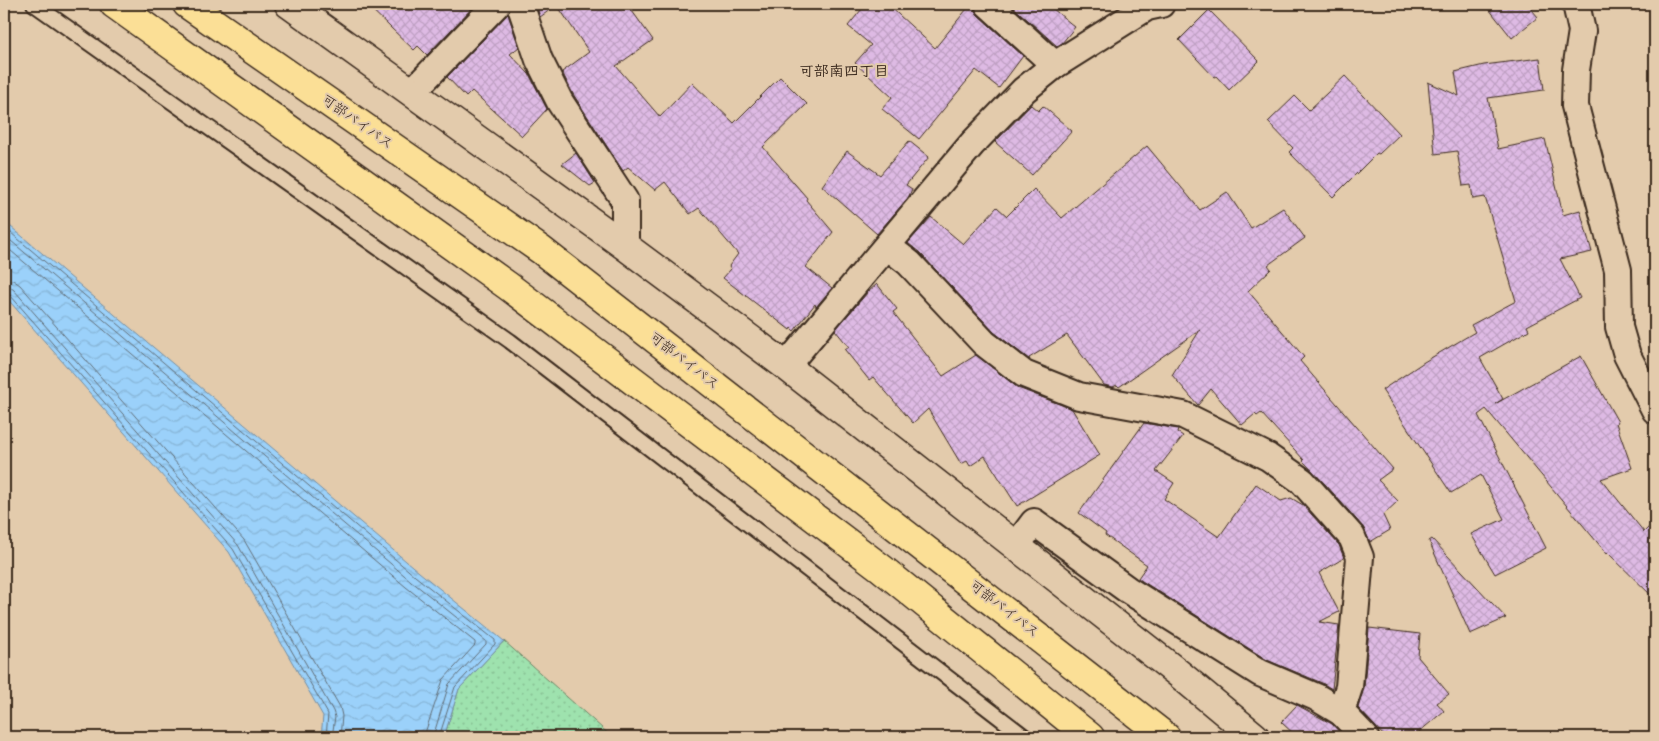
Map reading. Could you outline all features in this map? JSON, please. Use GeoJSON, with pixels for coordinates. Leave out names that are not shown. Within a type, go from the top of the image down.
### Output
{"type":"FeatureCollection","features":[{"type":"Feature","properties":{"kind":"highway"},"geometry":{"type":"LineString","coordinates":[[114,4],[508,286],[881,568],[1090,737]]}},
{"type":"Feature","properties":{"kind":"highway","name":"可部バイパス"},"geometry":{"type":"LineString","coordinates":[[187,4],[541,250],[1166,737]]}},
{"type":"Feature","properties":{"kind":"street"},"geometry":{"type":"LineString","coordinates":[[289,4],[625,246],[786,366],[1178,673],[1255,737]]}},
{"type":"Feature","properties":{"kind":"street"},"geometry":{"type":"LineString","coordinates":[[412,92],[497,4]]}},
{"type":"Feature","properties":{"kind":"street"},"geometry":{"type":"LineString","coordinates":[[520,4],[539,60],[560,102],[625,201],[625,246]]}},
{"type":"Feature","properties":{"kind":"street"},"geometry":{"type":"LineString","coordinates":[[988,4],[1055,65]]}},
{"type":"Feature","properties":{"kind":"street"},"geometry":{"type":"LineString","coordinates":[[1576,4],[1582,31],[1576,70],[1575,106],[1618,270],[1619,327],[1627,355],[1655,410]]}},
{"type":"Feature","properties":{"kind":"street"},"geometry":{"type":"LineString","coordinates":[[786,366],[972,144],[1024,90],[1055,65],[1151,5]]}},
{"type":"Feature","properties":{"kind":"street"},"geometry":{"type":"LineString","coordinates":[[887,246],[909,263],[984,343],[1024,374],[1079,396],[1182,415],[1268,457],[1302,480],[1352,537],[1360,557],[1349,687],[1341,712]]}},
{"type":"Feature","properties":{"kind":"street"},"geometry":{"type":"LineString","coordinates":[[1016,546],[1034,522],[1128,590],[1260,672],[1316,697],[1341,712],[1365,737]]}},
{"type":"Feature","properties":{"kind":"street"},"geometry":{"type":"LineString","coordinates":[[1104,615],[1117,598],[1128,590]]}},
{"type":"Feature","properties":{"kind":"lane"},"geometry":{"type":"LineString","coordinates":[[34,4],[510,341],[1026,737]]}},
{"type":"Feature","properties":{"kind":"green space"},"geometry":{"type":"Polygon","coordinates":[[[504,641],[612,737],[444,737],[459,689],[504,641]]]}},
{"type":"Feature","properties":{"kind":"water"},"geometry":{"type":"Polygon","coordinates":[[[4,221],[419,572],[504,641],[459,689],[444,737],[321,737],[323,716],[229,552],[4,295],[4,221]]]}},
{"type":"Feature","properties":{"kind":"building"},"geometry":{"type":"Polygon","coordinates":[[[366,4],[476,4],[427,55],[418,46],[414,50],[366,4]]]}},
{"type":"Feature","properties":{"kind":"building"},"geometry":{"type":"Polygon","coordinates":[[[536,4],[627,4],[653,40],[616,66],[660,117],[692,83],[734,123],[780,77],[807,104],[763,147],[807,198],[806,200],[833,232],[806,267],[832,288],[816,307],[815,304],[794,331],[791,328],[790,330],[723,278],[731,269],[729,266],[738,254],[699,208],[690,214],[665,182],[655,190],[628,167],[623,171],[573,94],[562,72],[589,52],[557,5],[540,17],[536,4]]]}},
{"type":"Feature","properties":{"kind":"building"},"geometry":{"type":"Polygon","coordinates":[[[866,4],[887,4],[935,48],[971,4],[973,4],[978,15],[1023,56],[999,88],[976,70],[919,139],[882,109],[892,97],[855,63],[871,45],[848,26],[866,4]]]}},
{"type":"Feature","properties":{"kind":"building"},"geometry":{"type":"Polygon","coordinates":[[[1010,4],[1047,4],[1075,27],[1062,43],[1057,46],[1010,4]]]}},
{"type":"Feature","properties":{"kind":"building"},"geometry":{"type":"Polygon","coordinates":[[[1485,4],[1527,4],[1538,17],[1512,38],[1485,4]]]}},
{"type":"Feature","properties":{"kind":"building"},"geometry":{"type":"Polygon","coordinates":[[[1209,10],[1259,61],[1229,90],[1179,40],[1209,10]]]}},
{"type":"Feature","properties":{"kind":"building"},"geometry":{"type":"Polygon","coordinates":[[[508,14],[519,47],[510,54],[529,74],[547,109],[522,136],[472,91],[466,97],[447,77],[508,14]]]}},
{"type":"Feature","properties":{"kind":"building"},"geometry":{"type":"Polygon","coordinates":[[[1540,58],[1544,90],[1488,98],[1498,149],[1545,139],[1563,215],[1580,210],[1592,252],[1560,259],[1580,298],[1527,326],[1529,330],[1480,358],[1503,399],[1495,404],[1581,356],[1618,422],[1616,423],[1632,468],[1601,479],[1644,532],[1655,521],[1655,599],[1607,554],[1486,409],[1478,415],[1546,548],[1495,574],[1471,534],[1504,519],[1481,475],[1451,493],[1382,390],[1424,362],[1475,332],[1471,325],[1516,301],[1485,197],[1473,199],[1471,185],[1463,186],[1457,151],[1435,154],[1428,82],[1459,96],[1455,72],[1484,65],[1540,58]]]}},
{"type":"Feature","properties":{"kind":"building"},"geometry":{"type":"Polygon","coordinates":[[[1345,76],[1400,134],[1379,154],[1377,153],[1333,197],[1289,152],[1293,148],[1268,122],[1295,96],[1309,110],[1345,76]]]}},
{"type":"Feature","properties":{"kind":"building"},"geometry":{"type":"Polygon","coordinates":[[[1031,105],[1038,111],[1043,106],[1072,131],[1032,175],[995,142],[1031,105]]]}},
{"type":"Feature","properties":{"kind":"building"},"geometry":{"type":"Polygon","coordinates":[[[909,141],[929,157],[906,185],[912,189],[908,198],[877,234],[822,186],[847,151],[880,175],[909,141]]]}},
{"type":"Feature","properties":{"kind":"building"},"geometry":{"type":"Polygon","coordinates":[[[1147,146],[1200,210],[1227,192],[1251,228],[1283,208],[1305,238],[1268,265],[1271,269],[1248,291],[1304,357],[1300,361],[1393,469],[1378,480],[1398,501],[1383,515],[1390,530],[1370,542],[1363,527],[1261,413],[1257,416],[1255,414],[1242,425],[1211,389],[1198,405],[1172,375],[1200,330],[1119,387],[1117,385],[1113,387],[1104,385],[1067,335],[1029,358],[1030,360],[994,332],[920,253],[908,243],[931,217],[963,244],[997,207],[1007,216],[1034,189],[1062,218],[1147,146]]]}},
{"type":"Feature","properties":{"kind":"building"},"geometry":{"type":"Polygon","coordinates":[[[576,153],[595,183],[590,186],[562,164],[576,153]]]}},
{"type":"Feature","properties":{"kind":"building"},"geometry":{"type":"Polygon","coordinates":[[[877,284],[897,309],[893,312],[943,376],[976,355],[1018,388],[1072,409],[1100,455],[1017,506],[985,456],[970,466],[967,461],[961,464],[928,409],[913,423],[873,377],[869,380],[845,350],[849,347],[835,330],[877,284]]]}},
{"type":"Feature","properties":{"kind":"building"},"geometry":{"type":"Polygon","coordinates":[[[1144,423],[1178,429],[1177,432],[1183,436],[1156,471],[1174,483],[1164,499],[1219,537],[1256,484],[1281,501],[1291,498],[1303,505],[1339,545],[1344,558],[1319,573],[1339,612],[1319,622],[1339,625],[1332,689],[1267,660],[1142,581],[1138,578],[1147,565],[1105,535],[1106,533],[1079,513],[1144,423]]]}},
{"type":"Feature","properties":{"kind":"building"},"geometry":{"type":"Polygon","coordinates":[[[1432,539],[1506,618],[1470,634],[1429,541],[1432,539]]]}},
{"type":"Feature","properties":{"kind":"building"},"geometry":{"type":"Polygon","coordinates":[[[1369,628],[1420,634],[1418,657],[1449,694],[1437,703],[1444,711],[1413,737],[1385,737],[1358,708],[1364,688],[1369,628]]]}},
{"type":"Feature","properties":{"kind":"building"},"geometry":{"type":"Polygon","coordinates":[[[1297,705],[1332,724],[1344,737],[1297,737],[1281,722],[1297,705]]]}},
{"type":"Feature","properties":{"kind":"district","name":"可部南四丁目"},"geometry":{"type":"Point","coordinates":[844,72]}}]}
